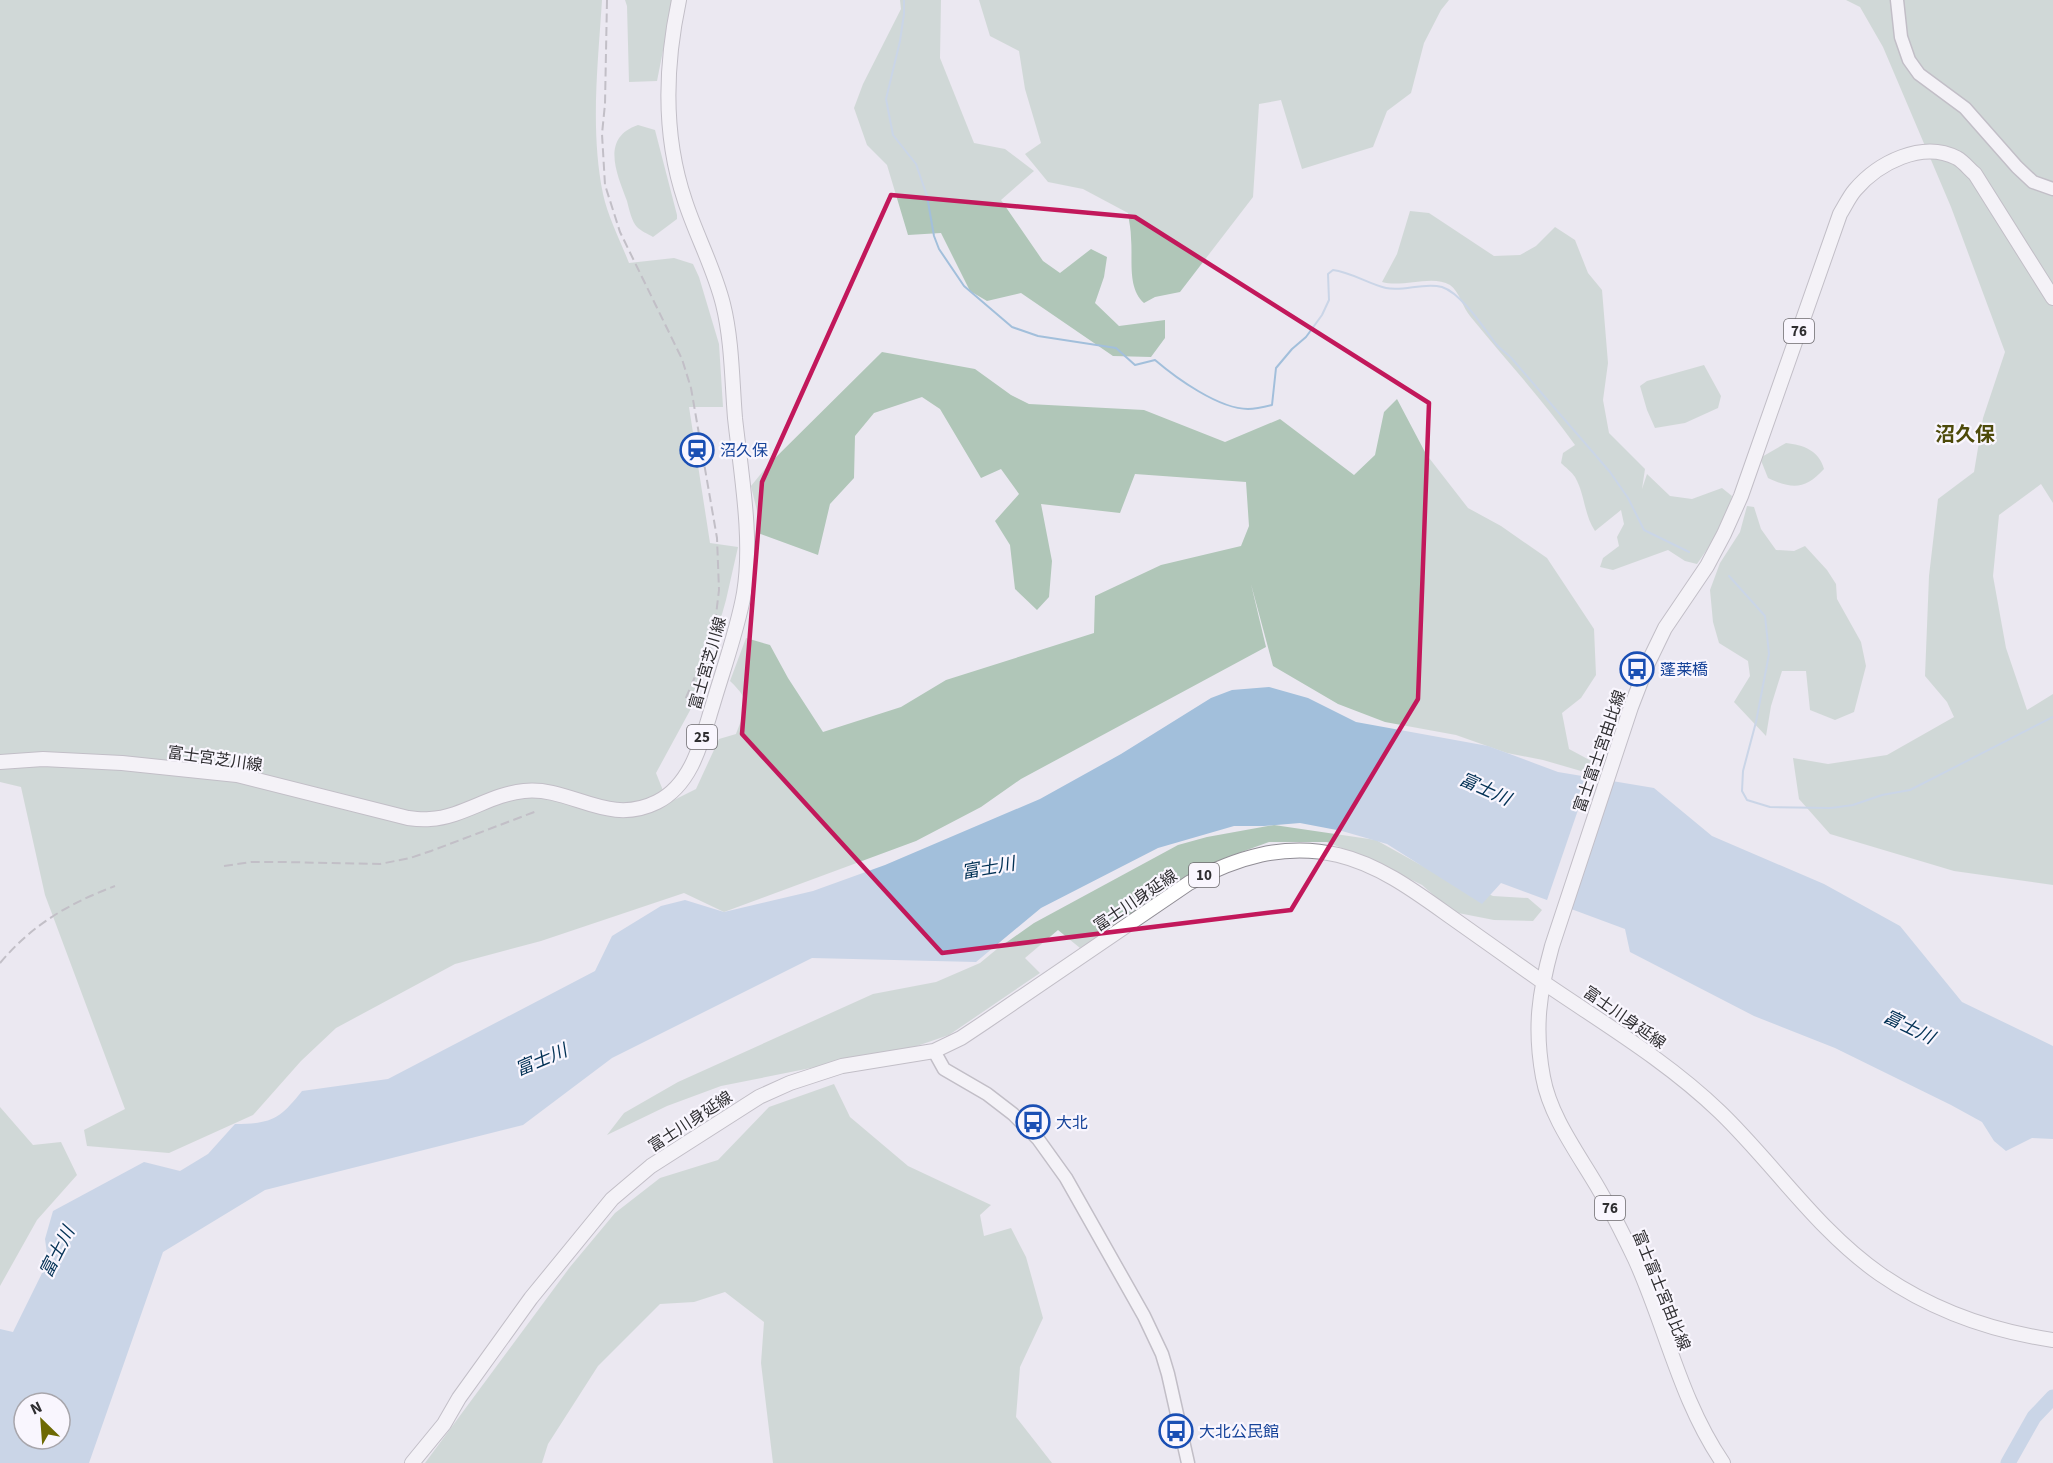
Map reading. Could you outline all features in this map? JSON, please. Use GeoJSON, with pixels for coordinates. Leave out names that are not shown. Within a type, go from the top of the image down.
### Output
{"type":"FeatureCollection","features":[{"type":"Feature","properties":{"kind":"main road","name":"富士宮芝川線"},"geometry":{"type":"LineString","coordinates":[[0,762],[54,759],[122,763],[237,775],[408,818],[430,819],[451,815],[510,792],[530,790],[550,793],[601,808],[630,810],[656,802],[671,793],[687,774],[699,749],[744,594],[747,546],[726,318],[713,275],[685,201],[672,144],[668,85],[679,0]]}},
{"type":"Feature","properties":{"kind":"main road","name":"富士富士宮由比線"},"geometry":{"type":"LineString","coordinates":[[1723,1463],[1691,1407],[1640,1272],[1619,1226],[1565,1132],[1553,1106],[1543,1078],[1539,1045],[1538,1014],[1542,981],[1623,731],[1648,663],[1665,628],[1707,566],[1741,496],[1840,214],[1854,191],[1872,173],[1894,160],[1922,152],[1937,151],[1959,159],[1975,174],[2053,298]]}},
{"type":"Feature","properties":{"kind":"main road","name":"富士川身延線"},"geometry":{"type":"LineString","coordinates":[[412,1463],[444,1424],[459,1398],[531,1298],[612,1199],[651,1166],[759,1096],[790,1083],[842,1066],[934,1051],[985,1022],[1189,883],[1213,870],[1265,853],[1314,851],[1339,855],[1383,872],[1611,1026],[1698,1091],[1736,1128],[1822,1224],[1880,1274],[1949,1313],[2017,1334],[2053,1340]]}},
{"type":"Feature","properties":{"kind":"street"},"geometry":{"type":"LineString","coordinates":[[1897,0],[1901,37],[1910,60],[1919,74],[1965,108],[2017,168],[2033,182],[2053,189]]}},
{"type":"Feature","properties":{"kind":"street"},"geometry":{"type":"LineString","coordinates":[[934,1051],[944,1069],[987,1094],[1013,1114],[1038,1139],[1066,1178],[1144,1316],[1162,1354],[1188,1463]]}},
{"type":"Feature","properties":{"kind":"highlighted area"},"geometry":{"type":"Polygon","coordinates":[[[891,195],[1135,217],[1429,403],[1418,699],[1291,910],[942,953],[742,734],[762,482],[891,195]]]}},
{"type":"Feature","properties":{"kind":"green space"},"geometry":{"type":"Polygon","coordinates":[[[0,0],[602,0],[596,121],[599,170],[605,203],[629,263],[674,258],[693,264],[699,277],[719,344],[723,407],[689,407],[710,543],[738,547],[726,600],[700,692],[656,773],[668,803],[696,789],[719,739],[736,734],[745,711],[745,700],[730,681],[746,638],[770,645],[823,732],[901,707],[946,680],[1094,633],[1095,596],[1161,565],[1241,546],[1249,526],[1246,482],[1135,474],[1120,513],[1041,504],[1052,561],[1049,597],[1037,610],[1015,589],[1010,545],[995,521],[1019,494],[1001,469],[981,478],[940,409],[922,397],[874,413],[855,436],[854,478],[830,504],[818,555],[758,533],[759,519],[751,486],[768,465],[882,352],[975,369],[1011,395],[1029,404],[1144,410],[1225,442],[1280,419],[1354,475],[1375,455],[1384,412],[1397,399],[1426,454],[1468,508],[1501,526],[1547,558],[1594,629],[1596,675],[1581,698],[1562,713],[1569,749],[1597,764],[1581,771],[1507,753],[1456,735],[1385,722],[1338,704],[1273,666],[1251,584],[1266,647],[1021,779],[981,807],[916,841],[724,912],[684,893],[541,941],[455,964],[336,1028],[301,1061],[253,1115],[169,1153],[87,1146],[84,1130],[125,1109],[45,895],[21,787],[0,782],[0,0]]]}},
{"type":"Feature","properties":{"kind":"green space"},"geometry":{"type":"Polygon","coordinates":[[[625,0],[673,0],[657,81],[629,82],[625,0]]]}},
{"type":"Feature","properties":{"kind":"green space"},"geometry":{"type":"Polygon","coordinates":[[[900,0],[941,0],[940,58],[974,143],[1005,149],[1034,171],[1001,200],[1043,261],[1060,273],[1091,249],[1107,257],[1104,277],[1095,303],[1119,326],[1165,320],[1165,338],[1151,357],[1113,356],[1021,293],[987,301],[970,291],[941,233],[908,235],[887,165],[867,145],[854,108],[863,84],[901,9],[900,0]]]}},
{"type":"Feature","properties":{"kind":"green space"},"geometry":{"type":"Polygon","coordinates":[[[979,0],[1449,0],[1441,10],[1424,43],[1411,93],[1387,111],[1373,147],[1302,169],[1281,100],[1259,104],[1253,197],[1180,292],[1155,297],[1144,303],[1133,281],[1128,213],[1083,189],[1048,182],[1025,154],[1041,143],[1025,89],[1019,51],[990,36],[979,0]]]}},
{"type":"Feature","properties":{"kind":"green space"},"geometry":{"type":"Polygon","coordinates":[[[1846,0],[2053,0],[2053,503],[2041,484],[1999,515],[1993,576],[2006,648],[2027,710],[2053,694],[2053,885],[1954,871],[1830,834],[1799,799],[1793,758],[1828,764],[1887,755],[1954,717],[1947,702],[1925,676],[1929,576],[1938,499],[1974,472],[1983,418],[2005,352],[1951,207],[1883,47],[1860,7],[1846,0]]]}},
{"type":"Feature","properties":{"kind":"green space"},"geometry":{"type":"Polygon","coordinates":[[[638,125],[655,130],[677,215],[677,219],[653,237],[635,225],[619,180],[614,158],[619,139],[626,131],[638,125]]]}},
{"type":"Feature","properties":{"kind":"green space"},"geometry":{"type":"Polygon","coordinates":[[[1410,211],[1429,213],[1494,256],[1520,255],[1536,246],[1555,227],[1575,240],[1588,273],[1602,290],[1608,363],[1603,400],[1609,433],[1645,469],[1642,489],[1647,474],[1670,496],[1692,499],[1722,488],[1732,496],[1726,522],[1697,564],[1685,561],[1668,550],[1613,570],[1600,567],[1603,558],[1619,546],[1617,537],[1624,524],[1621,510],[1595,531],[1574,475],[1561,463],[1563,453],[1575,445],[1563,428],[1470,316],[1450,285],[1435,281],[1382,282],[1397,254],[1410,211]]]}},
{"type":"Feature","properties":{"kind":"green space"},"geometry":{"type":"Polygon","coordinates":[[[1704,365],[1721,396],[1718,408],[1685,423],[1655,428],[1640,386],[1647,381],[1704,365]]]}},
{"type":"Feature","properties":{"kind":"green space"},"geometry":{"type":"Polygon","coordinates":[[[1786,443],[1810,450],[1818,457],[1824,469],[1811,481],[1798,486],[1791,486],[1768,478],[1760,458],[1786,443]]]}},
{"type":"Feature","properties":{"kind":"green space"},"geometry":{"type":"Polygon","coordinates":[[[1747,506],[1754,507],[1761,529],[1776,550],[1794,551],[1805,546],[1827,570],[1836,584],[1837,599],[1861,642],[1866,666],[1854,712],[1835,720],[1810,710],[1806,671],[1782,671],[1771,706],[1766,736],[1734,702],[1750,676],[1748,661],[1719,643],[1713,622],[1710,590],[1720,563],[1740,532],[1747,506]]]}},
{"type":"Feature","properties":{"kind":"green space"},"geometry":{"type":"Polygon","coordinates":[[[1274,825],[1376,840],[1419,864],[1493,896],[1528,898],[1542,910],[1533,921],[1494,920],[1453,912],[1422,885],[1327,842],[1269,842],[1225,858],[1080,948],[1058,930],[1025,958],[1040,973],[949,1035],[911,1048],[721,1086],[667,1106],[607,1135],[624,1113],[678,1082],[873,994],[936,982],[980,963],[1034,923],[1178,845],[1207,837],[1274,825]]]}},
{"type":"Feature","properties":{"kind":"green space"},"geometry":{"type":"Polygon","coordinates":[[[834,1084],[850,1117],[908,1166],[991,1205],[980,1215],[984,1236],[1011,1228],[1026,1257],[1043,1318],[1020,1367],[1016,1417],[1052,1463],[773,1463],[761,1363],[764,1322],[725,1292],[694,1302],[660,1304],[598,1366],[548,1444],[542,1463],[425,1463],[570,1267],[615,1213],[660,1178],[718,1160],[769,1107],[834,1084]]]}},
{"type":"Feature","properties":{"kind":"green space"},"geometry":{"type":"Polygon","coordinates":[[[0,1107],[33,1145],[61,1142],[77,1175],[37,1220],[0,1286],[0,1107]]]}},
{"type":"Feature","properties":{"kind":"water","name":"富士川"},"geometry":{"type":"Polygon","coordinates":[[[1269,687],[1308,698],[1356,722],[1488,746],[1558,772],[1654,788],[1712,836],[1824,884],[1900,926],[1962,1002],[2053,1046],[2053,1139],[2032,1138],[2006,1151],[1994,1141],[1982,1122],[1951,1105],[1835,1048],[1754,1016],[1630,952],[1625,929],[1501,883],[1482,904],[1387,844],[1342,831],[1300,823],[1234,826],[1158,848],[1041,908],[976,962],[812,958],[612,1058],[523,1125],[265,1190],[163,1252],[89,1463],[0,1463],[0,1329],[13,1332],[48,1261],[45,1239],[53,1211],[144,1162],[180,1171],[208,1154],[235,1124],[258,1123],[274,1118],[281,1114],[302,1091],[388,1079],[595,971],[612,936],[661,906],[685,900],[724,912],[813,891],[885,865],[1040,799],[1121,754],[1211,698],[1232,690],[1269,687]]]}},
{"type":"Feature","properties":{"kind":"pier"},"geometry":{"type":"Polygon","coordinates":[[[1590,775],[1608,778],[1564,909],[1546,903],[1590,775]]]}},
{"type":"Feature","properties":{"kind":"waterway"},"geometry":{"type":"LineString","coordinates":[[904,0],[900,41],[886,99],[893,135],[916,164],[927,196],[934,236],[939,249],[964,286],[1012,327],[1038,336],[1116,348],[1135,365],[1155,360],[1211,398],[1237,408],[1254,409],[1272,405],[1276,368],[1306,337],[1322,315],[1329,300],[1328,274],[1333,270],[1386,288],[1442,287],[1464,303],[1496,344],[1513,360],[1610,472],[1628,498],[1644,530],[1689,552]]}},
{"type":"Feature","properties":{"kind":"waterway"},"geometry":{"type":"LineString","coordinates":[[1729,576],[1765,616],[1769,654],[1756,722],[1743,771],[1742,791],[1747,800],[1770,807],[1831,808],[1853,805],[1882,795],[1910,790],[2053,717]]}},
{"type":"Feature","properties":{"kind":"waterway"},"geometry":{"type":"LineString","coordinates":[[2008,1463],[2034,1417],[2053,1397]]}},
{"type":"Feature","properties":{"kind":"railway"},"geometry":{"type":"LineString","coordinates":[[607,0],[605,104],[602,134],[605,185],[620,232],[682,359],[691,388],[717,538],[719,590],[716,615],[709,644],[685,700]]}},
{"type":"Feature","properties":{"kind":"railway"},"geometry":{"type":"LineString","coordinates":[[224,866],[251,862],[380,864],[431,851],[537,811]]}},
{"type":"Feature","properties":{"kind":"railway"},"geometry":{"type":"LineString","coordinates":[[0,963],[38,926],[82,900],[115,886]]}},
{"type":"Feature","properties":{"kind":"place","name":"沼久保"},"geometry":{"type":"Point","coordinates":[697,450]}},
{"type":"Feature","properties":{"kind":"place","name":"蓬莱橋"},"geometry":{"type":"Point","coordinates":[1637,669]}},
{"type":"Feature","properties":{"kind":"place","name":"大北"},"geometry":{"type":"Point","coordinates":[1033,1122]}},
{"type":"Feature","properties":{"kind":"place","name":"大北公民館"},"geometry":{"type":"Point","coordinates":[1176,1431]}},
{"type":"Feature","properties":{"kind":"district","name":"沼久保"},"geometry":{"type":"Point","coordinates":[1965,434]}}]}
